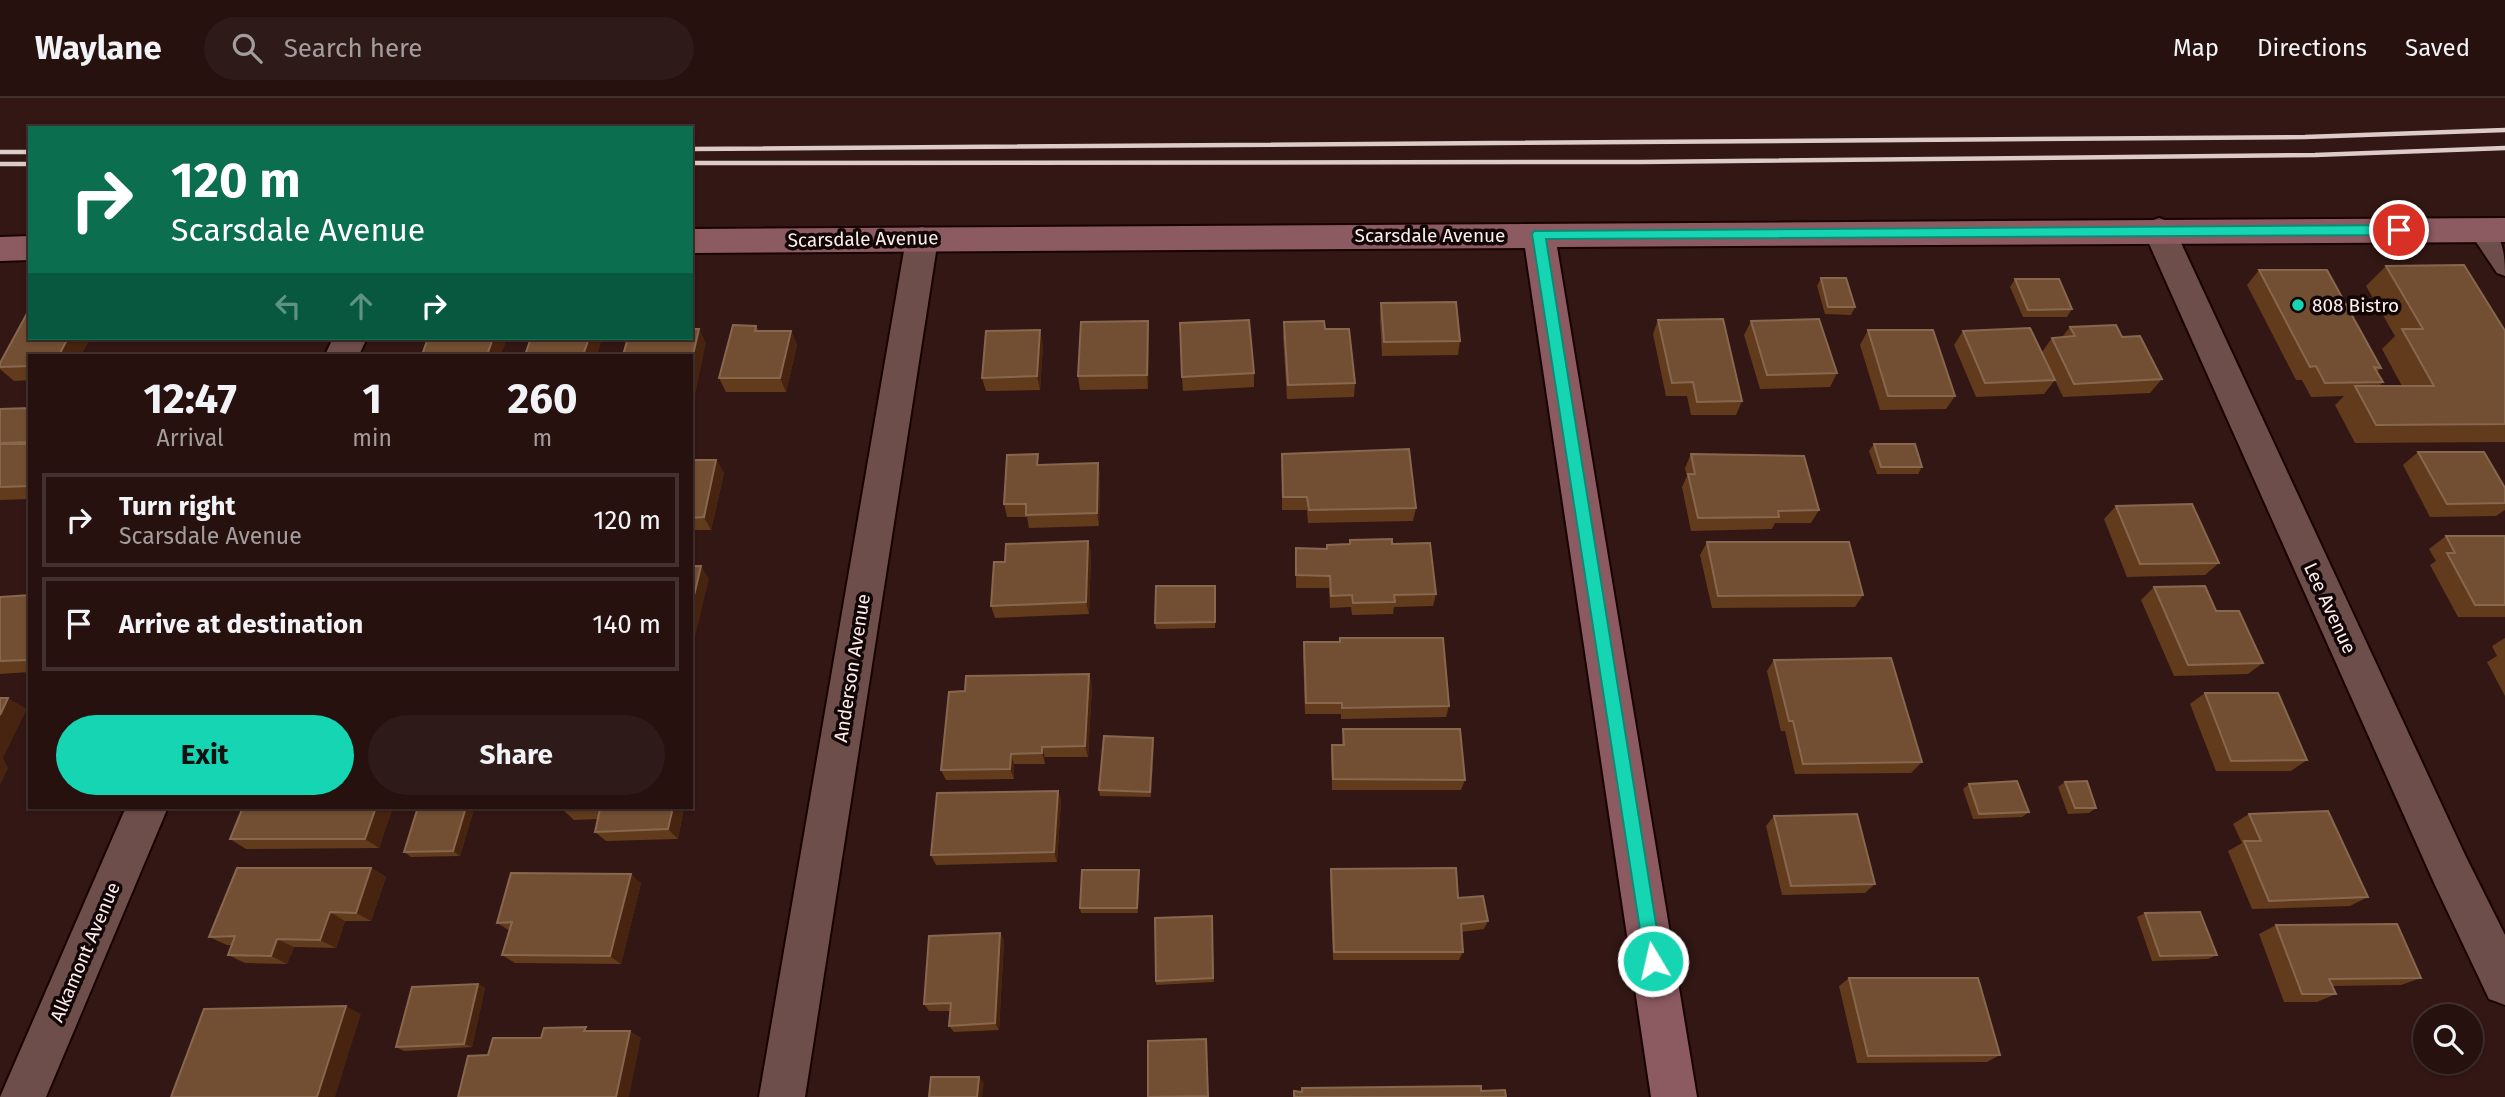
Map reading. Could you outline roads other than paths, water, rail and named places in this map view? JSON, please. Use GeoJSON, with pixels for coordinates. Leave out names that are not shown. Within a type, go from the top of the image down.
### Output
{"type":"FeatureCollection","features":[{"type":"Feature","properties":{"kind":"street","name":"Lee Avenue"},"geometry":{"type":"LineString","coordinates":[[2159,230],[2450,870],[2505,984]]}},
{"type":"Feature","properties":{"kind":"street","name":"Scarsdale Avenue"},"geometry":{"type":"LineString","coordinates":[[693,241],[2492,230]]}},
{"type":"Feature","properties":{"kind":"street"},"geometry":{"type":"LineString","coordinates":[[1539,234],[1674,1097]]}},
{"type":"Feature","properties":{"kind":"street","name":"Anderson Avenue"},"geometry":{"type":"LineString","coordinates":[[782,1097],[922,239]]}},
{"type":"Feature","properties":{"kind":"street"},"geometry":{"type":"LineString","coordinates":[[0,249],[28,248]]}},
{"type":"Feature","properties":{"kind":"street","name":"Alkamont Avenue"},"geometry":{"type":"LineString","coordinates":[[22,1097],[146,809]]}},
{"type":"Feature","properties":{"kind":"lane"},"geometry":{"type":"LineString","coordinates":[[2492,230],[2505,267]]}},
{"type":"Feature","properties":{"kind":"railway"},"geometry":{"type":"LineString","coordinates":[[693,149],[2305,137],[2505,130]]}},
{"type":"Feature","properties":{"kind":"railway"},"geometry":{"type":"LineString","coordinates":[[693,163],[1641,162],[2315,155],[2505,148]]}},
{"type":"Feature","properties":{"kind":"railway"},"geometry":{"type":"LineString","coordinates":[[0,152],[28,152]]}},
{"type":"Feature","properties":{"kind":"railway"},"geometry":{"type":"LineString","coordinates":[[0,164],[28,164]]}},
{"type":"Feature","properties":{"kind":"place","name":"808 Bistro"},"geometry":{"type":"Point","coordinates":[2298,305]}}]}
